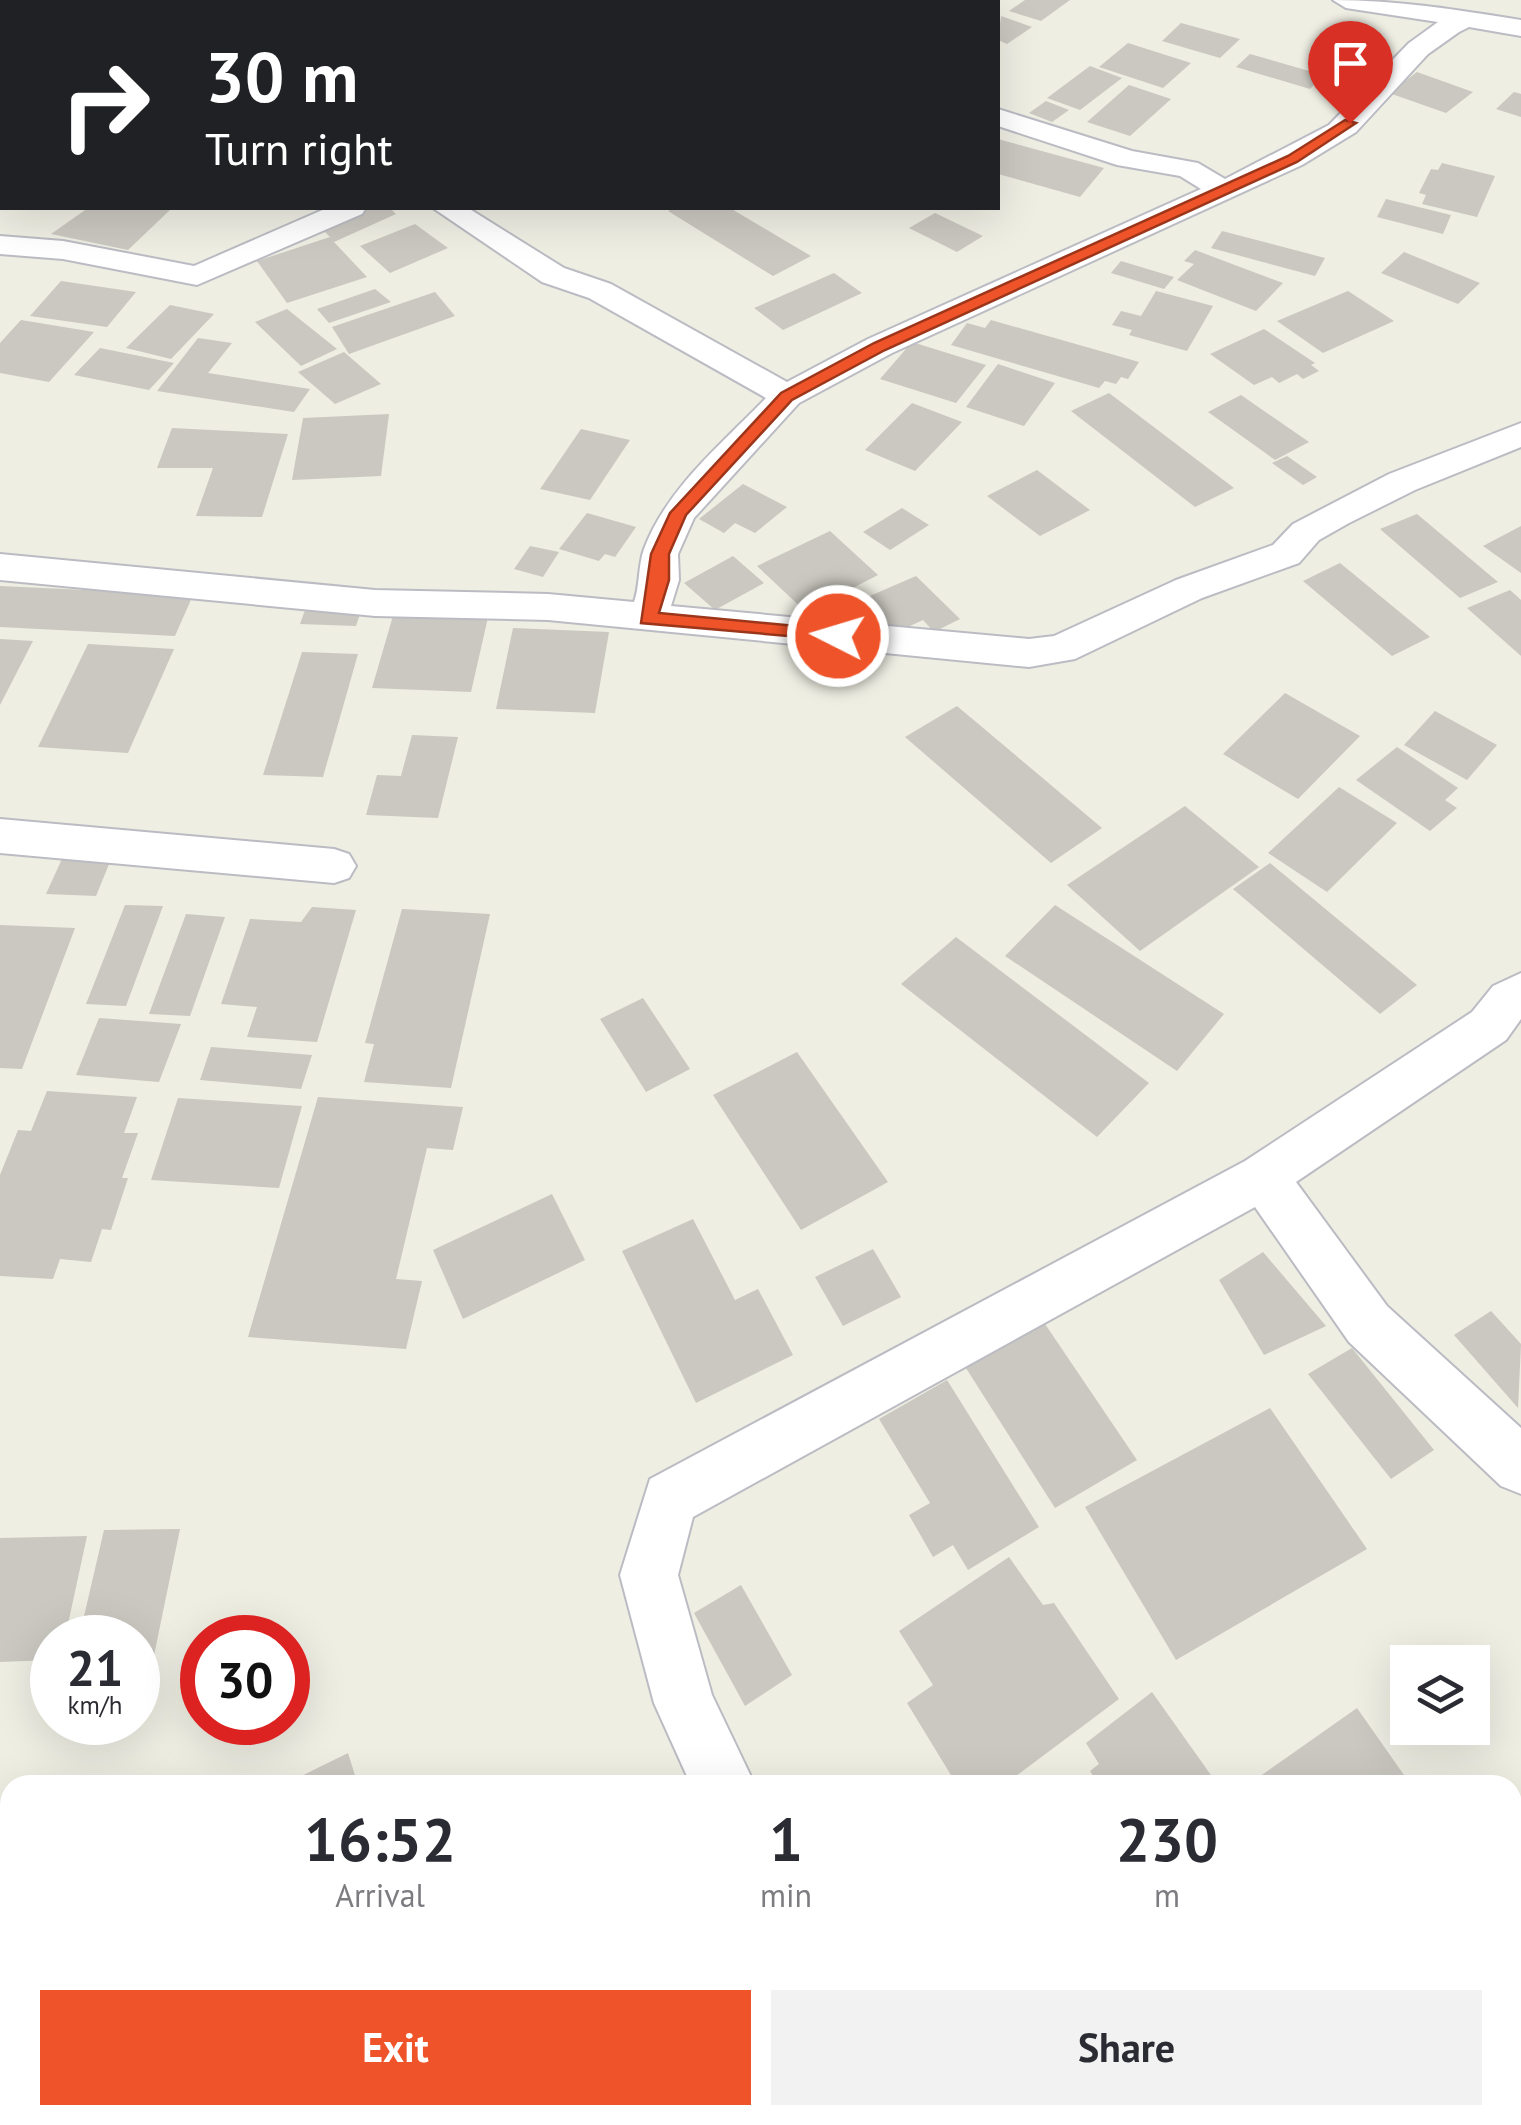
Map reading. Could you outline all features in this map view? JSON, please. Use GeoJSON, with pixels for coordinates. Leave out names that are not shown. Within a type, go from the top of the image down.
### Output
{"type":"FeatureCollection","features":[{"type":"Feature","properties":{"kind":"street"},"geometry":{"type":"LineString","coordinates":[[1346,0],[1521,28]]}},
{"type":"Feature","properties":{"kind":"street"},"geometry":{"type":"LineString","coordinates":[[648,618],[660,580],[660,554],[678,513],[787,396],[880,346],[1292,159],[1350,123],[1422,42],[1439,29],[1470,17]]}},
{"type":"Feature","properties":{"kind":"street"},"geometry":{"type":"LineString","coordinates":[[1000,117],[1127,159],[1188,169],[1222,189]]}},
{"type":"Feature","properties":{"kind":"street"},"geometry":{"type":"LineString","coordinates":[[0,245],[63,250],[198,276],[347,210]]}},
{"type":"Feature","properties":{"kind":"street"},"geometry":{"type":"LineString","coordinates":[[451,210],[553,275],[600,291],[787,396]]}},
{"type":"Feature","properties":{"kind":"street"},"geometry":{"type":"LineString","coordinates":[[0,567],[374,602],[548,606],[1029,653],[1061,649],[1189,589],[1286,554],[1306,532],[1336,514],[1402,482],[1521,434]]}},
{"type":"Feature","properties":{"kind":"street"},"geometry":{"type":"LineString","coordinates":[[0,836],[334,866]]}},
{"type":"Feature","properties":{"kind":"street"},"geometry":{"type":"LineString","coordinates":[[719,1775],[684,1703],[649,1575],[670,1498],[1263,1177],[1488,1026],[1509,1000],[1521,992]]}},
{"type":"Feature","properties":{"kind":"street"},"geometry":{"type":"LineString","coordinates":[[1263,1177],[1368,1324],[1521,1466]]}},
{"type":"Feature","properties":{"kind":"building"},"geometry":{"type":"Polygon","coordinates":[[[1025,0],[1070,0],[1041,21],[1009,11],[1025,0]]]}},
{"type":"Feature","properties":{"kind":"building"},"geometry":{"type":"Polygon","coordinates":[[[1001,16],[1032,27],[1007,44],[1000,41],[1001,16]]]}},
{"type":"Feature","properties":{"kind":"building"},"geometry":{"type":"Polygon","coordinates":[[[1181,23],[1240,39],[1220,58],[1162,41],[1181,23]]]}},
{"type":"Feature","properties":{"kind":"building"},"geometry":{"type":"Polygon","coordinates":[[[1128,43],[1191,63],[1163,88],[1099,67],[1128,43]]]}},
{"type":"Feature","properties":{"kind":"building"},"geometry":{"type":"Polygon","coordinates":[[[1331,47],[1363,57],[1350,69],[1317,59],[1331,47]]]}},
{"type":"Feature","properties":{"kind":"building"},"geometry":{"type":"Polygon","coordinates":[[[1250,54],[1323,75],[1310,89],[1236,67],[1250,54]]]}},
{"type":"Feature","properties":{"kind":"building"},"geometry":{"type":"Polygon","coordinates":[[[1090,66],[1122,78],[1080,110],[1047,98],[1090,66]]]}},
{"type":"Feature","properties":{"kind":"building"},"geometry":{"type":"Polygon","coordinates":[[[1417,72],[1473,92],[1446,113],[1389,93],[1417,72]]]}},
{"type":"Feature","properties":{"kind":"building"},"geometry":{"type":"Polygon","coordinates":[[[1129,85],[1171,99],[1130,136],[1087,122],[1129,85]]]}},
{"type":"Feature","properties":{"kind":"building"},"geometry":{"type":"Polygon","coordinates":[[[1514,92],[1521,94],[1521,117],[1496,109],[1514,92]]]}},
{"type":"Feature","properties":{"kind":"building"},"geometry":{"type":"Polygon","coordinates":[[[1046,101],[1069,110],[1052,122],[1029,113],[1046,101]]]}},
{"type":"Feature","properties":{"kind":"building"},"geometry":{"type":"Polygon","coordinates":[[[1000,140],[1104,168],[1080,197],[1000,175],[1000,140]]]}},
{"type":"Feature","properties":{"kind":"building"},"geometry":{"type":"Polygon","coordinates":[[[1442,163],[1495,176],[1477,217],[1422,204],[1426,195],[1419,193],[1431,169],[1438,170],[1442,163]]]}},
{"type":"Feature","properties":{"kind":"building"},"geometry":{"type":"Polygon","coordinates":[[[1386,199],[1451,215],[1443,234],[1377,217],[1386,199]]]}},
{"type":"Feature","properties":{"kind":"building"},"geometry":{"type":"Polygon","coordinates":[[[85,210],[170,210],[128,250],[51,234],[85,210]]]}},
{"type":"Feature","properties":{"kind":"building"},"geometry":{"type":"Polygon","coordinates":[[[365,210],[392,210],[396,214],[334,242],[367,277],[287,303],[257,261],[330,237],[322,229],[365,210]]]}},
{"type":"Feature","properties":{"kind":"building"},"geometry":{"type":"Polygon","coordinates":[[[733,210],[811,256],[773,276],[668,211],[733,210]]]}},
{"type":"Feature","properties":{"kind":"building"},"geometry":{"type":"Polygon","coordinates":[[[935,213],[983,236],[957,252],[909,228],[935,213]]]}},
{"type":"Feature","properties":{"kind":"building"},"geometry":{"type":"Polygon","coordinates":[[[415,224],[448,248],[390,273],[360,246],[415,224]]]}},
{"type":"Feature","properties":{"kind":"building"},"geometry":{"type":"Polygon","coordinates":[[[1222,231],[1325,258],[1315,276],[1211,248],[1222,231]]]}},
{"type":"Feature","properties":{"kind":"building"},"geometry":{"type":"Polygon","coordinates":[[[1195,250],[1283,283],[1256,311],[1177,280],[1194,264],[1184,261],[1195,250]]]}},
{"type":"Feature","properties":{"kind":"building"},"geometry":{"type":"Polygon","coordinates":[[[1404,252],[1480,283],[1458,304],[1381,273],[1404,252]]]}},
{"type":"Feature","properties":{"kind":"building"},"geometry":{"type":"Polygon","coordinates":[[[1121,261],[1174,277],[1164,289],[1111,273],[1121,261]]]}},
{"type":"Feature","properties":{"kind":"building"},"geometry":{"type":"Polygon","coordinates":[[[834,273],[862,293],[783,330],[754,308],[834,273]]]}},
{"type":"Feature","properties":{"kind":"building"},"geometry":{"type":"Polygon","coordinates":[[[61,281],[136,292],[107,327],[30,316],[61,281]]]}},
{"type":"Feature","properties":{"kind":"building"},"geometry":{"type":"Polygon","coordinates":[[[375,289],[391,302],[329,323],[317,309],[375,289]]]}},
{"type":"Feature","properties":{"kind":"building"},"geometry":{"type":"Polygon","coordinates":[[[1156,291],[1213,306],[1187,351],[1129,335],[1132,330],[1112,325],[1121,311],[1141,316],[1156,291]]]}},
{"type":"Feature","properties":{"kind":"building"},"geometry":{"type":"Polygon","coordinates":[[[1348,291],[1394,321],[1323,353],[1277,321],[1348,291]]]}},
{"type":"Feature","properties":{"kind":"building"},"geometry":{"type":"Polygon","coordinates":[[[435,292],[455,316],[349,354],[332,327],[435,292]]]}},
{"type":"Feature","properties":{"kind":"building"},"geometry":{"type":"Polygon","coordinates":[[[170,305],[214,314],[171,359],[126,348],[170,305]]]}},
{"type":"Feature","properties":{"kind":"building"},"geometry":{"type":"Polygon","coordinates":[[[287,309],[337,349],[301,366],[255,322],[287,309]]]}},
{"type":"Feature","properties":{"kind":"building"},"geometry":{"type":"Polygon","coordinates":[[[21,320],[94,332],[49,382],[0,373],[0,343],[21,320]]]}},
{"type":"Feature","properties":{"kind":"building"},"geometry":{"type":"Polygon","coordinates":[[[991,320],[1139,362],[1128,379],[1121,377],[1116,384],[1105,381],[1099,388],[951,345],[967,323],[985,328],[991,320]]]}},
{"type":"Feature","properties":{"kind":"building"},"geometry":{"type":"Polygon","coordinates":[[[1264,329],[1315,363],[1311,365],[1319,371],[1303,379],[1297,374],[1279,383],[1272,377],[1254,385],[1210,354],[1264,329]]]}},
{"type":"Feature","properties":{"kind":"building"},"geometry":{"type":"Polygon","coordinates":[[[198,338],[232,343],[208,373],[310,389],[294,412],[157,391],[198,338]]]}},
{"type":"Feature","properties":{"kind":"building"},"geometry":{"type":"Polygon","coordinates":[[[912,342],[986,365],[956,403],[880,379],[912,342]]]}},
{"type":"Feature","properties":{"kind":"building"},"geometry":{"type":"Polygon","coordinates":[[[100,348],[174,363],[149,390],[74,375],[100,348]]]}},
{"type":"Feature","properties":{"kind":"building"},"geometry":{"type":"Polygon","coordinates":[[[344,352],[381,384],[335,404],[298,372],[344,352]]]}},
{"type":"Feature","properties":{"kind":"building"},"geometry":{"type":"Polygon","coordinates":[[[998,364],[1055,383],[1024,426],[966,407],[998,364]]]}},
{"type":"Feature","properties":{"kind":"building"},"geometry":{"type":"Polygon","coordinates":[[[1109,393],[1234,488],[1195,507],[1071,411],[1109,393]]]}},
{"type":"Feature","properties":{"kind":"building"},"geometry":{"type":"Polygon","coordinates":[[[1241,395],[1309,442],[1275,460],[1208,412],[1241,395]]]}},
{"type":"Feature","properties":{"kind":"building"},"geometry":{"type":"Polygon","coordinates":[[[912,403],[962,422],[915,471],[865,450],[912,403]]]}},
{"type":"Feature","properties":{"kind":"building"},"geometry":{"type":"Polygon","coordinates":[[[389,414],[381,476],[292,480],[303,418],[389,414]]]}},
{"type":"Feature","properties":{"kind":"building"},"geometry":{"type":"Polygon","coordinates":[[[172,428],[288,434],[262,517],[196,516],[213,468],[157,468],[172,428]]]}},
{"type":"Feature","properties":{"kind":"building"},"geometry":{"type":"Polygon","coordinates":[[[581,429],[630,440],[590,500],[540,489],[581,429]]]}},
{"type":"Feature","properties":{"kind":"building"},"geometry":{"type":"Polygon","coordinates":[[[1287,456],[1317,477],[1303,485],[1272,463],[1287,456]]]}},
{"type":"Feature","properties":{"kind":"building"},"geometry":{"type":"Polygon","coordinates":[[[1037,470],[1090,510],[1040,536],[987,496],[1037,470]]]}},
{"type":"Feature","properties":{"kind":"building"},"geometry":{"type":"Polygon","coordinates":[[[743,484],[787,507],[755,533],[735,523],[724,533],[699,519],[743,484]]]}},
{"type":"Feature","properties":{"kind":"building"},"geometry":{"type":"Polygon","coordinates":[[[902,508],[929,525],[890,550],[863,532],[902,508]]]}},
{"type":"Feature","properties":{"kind":"building"},"geometry":{"type":"Polygon","coordinates":[[[587,513],[636,527],[615,557],[605,554],[599,561],[559,549],[587,513]]]}},
{"type":"Feature","properties":{"kind":"building"},"geometry":{"type":"Polygon","coordinates":[[[1417,514],[1498,582],[1460,598],[1380,529],[1417,514]]]}},
{"type":"Feature","properties":{"kind":"building"},"geometry":{"type":"Polygon","coordinates":[[[1521,526],[1521,573],[1483,546],[1521,526]]]}},
{"type":"Feature","properties":{"kind":"building"},"geometry":{"type":"Polygon","coordinates":[[[830,531],[878,575],[806,612],[757,566],[830,531]]]}},
{"type":"Feature","properties":{"kind":"building"},"geometry":{"type":"Polygon","coordinates":[[[530,546],[559,552],[543,577],[514,569],[530,546]]]}},
{"type":"Feature","properties":{"kind":"building"},"geometry":{"type":"Polygon","coordinates":[[[733,556],[764,583],[715,610],[684,583],[733,556]]]}},
{"type":"Feature","properties":{"kind":"building"},"geometry":{"type":"Polygon","coordinates":[[[1340,563],[1430,637],[1392,656],[1303,581],[1340,563]]]}},
{"type":"Feature","properties":{"kind":"building"},"geometry":{"type":"Polygon","coordinates":[[[916,576],[960,619],[934,632],[923,620],[888,636],[856,602],[916,576]]]}},
{"type":"Feature","properties":{"kind":"building"},"geometry":{"type":"Polygon","coordinates":[[[0,586],[193,595],[175,636],[0,627],[0,586]]]}},
{"type":"Feature","properties":{"kind":"building"},"geometry":{"type":"Polygon","coordinates":[[[1510,590],[1521,600],[1521,656],[1467,608],[1510,590]]]}},
{"type":"Feature","properties":{"kind":"building"},"geometry":{"type":"Polygon","coordinates":[[[309,599],[364,602],[356,626],[300,624],[309,599]]]}},
{"type":"Feature","properties":{"kind":"building"},"geometry":{"type":"Polygon","coordinates":[[[395,609],[489,613],[471,692],[372,688],[395,609]]]}},
{"type":"Feature","properties":{"kind":"building"},"geometry":{"type":"Polygon","coordinates":[[[513,628],[609,632],[595,713],[496,709],[513,628]]]}},
{"type":"Feature","properties":{"kind":"building"},"geometry":{"type":"Polygon","coordinates":[[[0,639],[33,641],[0,705],[0,639]]]}},
{"type":"Feature","properties":{"kind":"building"},"geometry":{"type":"Polygon","coordinates":[[[88,644],[174,649],[128,753],[38,747],[88,644]]]}},
{"type":"Feature","properties":{"kind":"building"},"geometry":{"type":"Polygon","coordinates":[[[302,652],[358,654],[323,777],[263,775],[302,652]]]}},
{"type":"Feature","properties":{"kind":"building"},"geometry":{"type":"Polygon","coordinates":[[[1285,693],[1360,736],[1298,799],[1223,754],[1285,693]]]}},
{"type":"Feature","properties":{"kind":"building"},"geometry":{"type":"Polygon","coordinates":[[[957,706],[1102,828],[1051,863],[905,737],[957,706]]]}},
{"type":"Feature","properties":{"kind":"building"},"geometry":{"type":"Polygon","coordinates":[[[1435,711],[1497,745],[1467,780],[1404,745],[1435,711]]]}},
{"type":"Feature","properties":{"kind":"building"},"geometry":{"type":"Polygon","coordinates":[[[412,735],[458,737],[438,818],[366,815],[377,775],[401,776],[412,735]]]}},
{"type":"Feature","properties":{"kind":"building"},"geometry":{"type":"Polygon","coordinates":[[[1397,747],[1458,788],[1445,800],[1457,808],[1430,831],[1356,780],[1397,747]]]}},
{"type":"Feature","properties":{"kind":"building"},"geometry":{"type":"Polygon","coordinates":[[[1339,787],[1397,823],[1327,892],[1268,853],[1339,787]]]}},
{"type":"Feature","properties":{"kind":"building"},"geometry":{"type":"Polygon","coordinates":[[[1185,806],[1259,867],[1140,951],[1067,885],[1185,806]]]}},
{"type":"Feature","properties":{"kind":"building"},"geometry":{"type":"Polygon","coordinates":[[[66,850],[114,852],[96,896],[46,894],[66,850]]]}},
{"type":"Feature","properties":{"kind":"building"},"geometry":{"type":"Polygon","coordinates":[[[1270,863],[1417,985],[1380,1014],[1233,889],[1270,863]]]}},
{"type":"Feature","properties":{"kind":"building"},"geometry":{"type":"Polygon","coordinates":[[[125,905],[163,906],[126,1006],[86,1004],[125,905]]]}},
{"type":"Feature","properties":{"kind":"building"},"geometry":{"type":"Polygon","coordinates":[[[1055,905],[1224,1014],[1177,1071],[1005,956],[1055,905]]]}},
{"type":"Feature","properties":{"kind":"building"},"geometry":{"type":"Polygon","coordinates":[[[312,907],[356,910],[317,1042],[247,1037],[257,1007],[221,1004],[250,919],[301,922],[312,907]]]}},
{"type":"Feature","properties":{"kind":"building"},"geometry":{"type":"Polygon","coordinates":[[[402,909],[490,914],[451,1088],[364,1082],[374,1044],[365,1043],[402,909]]]}},
{"type":"Feature","properties":{"kind":"building"},"geometry":{"type":"Polygon","coordinates":[[[186,914],[225,917],[190,1016],[149,1014],[186,914]]]}},
{"type":"Feature","properties":{"kind":"building"},"geometry":{"type":"Polygon","coordinates":[[[0,925],[75,928],[22,1069],[0,1068],[0,925]]]}},
{"type":"Feature","properties":{"kind":"building"},"geometry":{"type":"Polygon","coordinates":[[[956,937],[1149,1083],[1097,1137],[901,984],[956,937]]]}},
{"type":"Feature","properties":{"kind":"building"},"geometry":{"type":"Polygon","coordinates":[[[643,998],[690,1069],[646,1092],[600,1019],[643,998]]]}},
{"type":"Feature","properties":{"kind":"building"},"geometry":{"type":"Polygon","coordinates":[[[99,1018],[181,1024],[159,1082],[76,1075],[99,1018]]]}},
{"type":"Feature","properties":{"kind":"building"},"geometry":{"type":"Polygon","coordinates":[[[211,1047],[312,1055],[301,1089],[200,1080],[211,1047]]]}},
{"type":"Feature","properties":{"kind":"building"},"geometry":{"type":"Polygon","coordinates":[[[797,1052],[888,1182],[801,1230],[713,1095],[797,1052]]]}},
{"type":"Feature","properties":{"kind":"building"},"geometry":{"type":"Polygon","coordinates":[[[47,1091],[137,1097],[124,1133],[138,1133],[122,1178],[128,1178],[111,1230],[102,1229],[91,1262],[60,1259],[53,1279],[0,1276],[0,1175],[18,1130],[31,1131],[47,1091]]]}},
{"type":"Feature","properties":{"kind":"building"},"geometry":{"type":"Polygon","coordinates":[[[318,1097],[463,1107],[453,1150],[427,1148],[396,1279],[422,1281],[406,1349],[248,1337],[318,1097]]]}},
{"type":"Feature","properties":{"kind":"building"},"geometry":{"type":"Polygon","coordinates":[[[178,1098],[302,1106],[279,1188],[151,1180],[178,1098]]]}},
{"type":"Feature","properties":{"kind":"building"},"geometry":{"type":"Polygon","coordinates":[[[552,1194],[585,1260],[463,1319],[433,1250],[552,1194]]]}},
{"type":"Feature","properties":{"kind":"building"},"geometry":{"type":"Polygon","coordinates":[[[693,1219],[735,1300],[758,1289],[793,1355],[696,1403],[622,1251],[693,1219]]]}},
{"type":"Feature","properties":{"kind":"building"},"geometry":{"type":"Polygon","coordinates":[[[873,1249],[901,1297],[843,1326],[815,1277],[873,1249]]]}},
{"type":"Feature","properties":{"kind":"building"},"geometry":{"type":"Polygon","coordinates":[[[1263,1252],[1326,1326],[1264,1355],[1219,1280],[1263,1252]]]}},
{"type":"Feature","properties":{"kind":"building"},"geometry":{"type":"Polygon","coordinates":[[[1491,1311],[1521,1344],[1518,1408],[1454,1335],[1491,1311]]]}},
{"type":"Feature","properties":{"kind":"building"},"geometry":{"type":"Polygon","coordinates":[[[1043,1321],[1137,1460],[1055,1508],[964,1365],[1043,1321]]]}},
{"type":"Feature","properties":{"kind":"building"},"geometry":{"type":"Polygon","coordinates":[[[1352,1348],[1434,1450],[1391,1479],[1308,1374],[1352,1348]]]}},
{"type":"Feature","properties":{"kind":"building"},"geometry":{"type":"Polygon","coordinates":[[[947,1380],[1039,1527],[968,1570],[953,1545],[933,1557],[909,1515],[930,1503],[879,1419],[947,1380]]]}},
{"type":"Feature","properties":{"kind":"building"},"geometry":{"type":"Polygon","coordinates":[[[1270,1408],[1367,1549],[1176,1660],[1085,1507],[1270,1408]]]}},
{"type":"Feature","properties":{"kind":"building"},"geometry":{"type":"Polygon","coordinates":[[[180,1529],[160,1626],[160,1615],[84,1615],[104,1530],[180,1529]]]}},
{"type":"Feature","properties":{"kind":"building"},"geometry":{"type":"Polygon","coordinates":[[[87,1536],[70,1615],[30,1615],[30,1661],[0,1662],[0,1538],[87,1536]]]}},
{"type":"Feature","properties":{"kind":"building"},"geometry":{"type":"Polygon","coordinates":[[[1009,1557],[1043,1605],[1054,1603],[1119,1699],[1017,1775],[951,1775],[907,1703],[933,1685],[899,1631],[1009,1557]]]}},
{"type":"Feature","properties":{"kind":"building"},"geometry":{"type":"Polygon","coordinates":[[[741,1585],[792,1675],[745,1706],[694,1613],[741,1585]]]}},
{"type":"Feature","properties":{"kind":"building"},"geometry":{"type":"Polygon","coordinates":[[[1152,1692],[1211,1775],[1093,1775],[1090,1771],[1099,1764],[1086,1743],[1152,1692]]]}},
{"type":"Feature","properties":{"kind":"building"},"geometry":{"type":"Polygon","coordinates":[[[1357,1708],[1404,1775],[1262,1775],[1357,1708]]]}},
{"type":"Feature","properties":{"kind":"building"},"geometry":{"type":"Polygon","coordinates":[[[348,1753],[355,1775],[303,1775],[348,1753]]]}},
{"type":"Feature","properties":{"kind":"route"},"geometry":{"type":"LineString","coordinates":[[838,636],[648,618],[660,580],[660,554],[678,513],[787,396],[880,346],[1292,159],[1350,123]]}}]}
